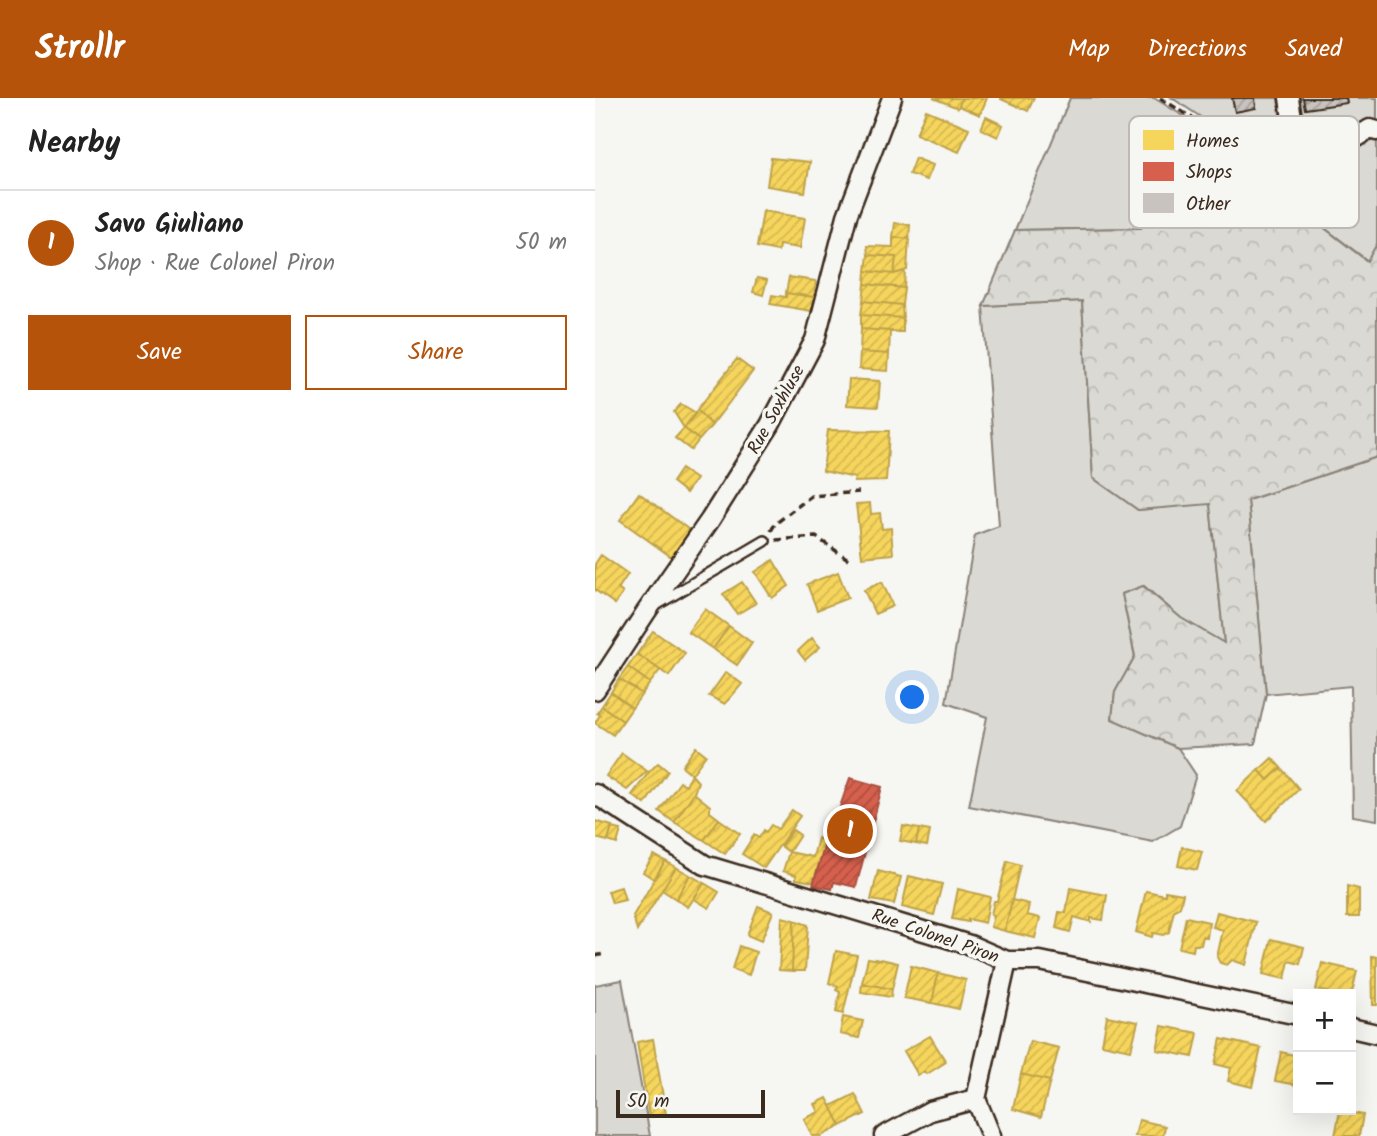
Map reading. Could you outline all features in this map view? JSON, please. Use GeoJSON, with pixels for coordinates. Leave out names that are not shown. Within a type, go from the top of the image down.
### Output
{"type":"FeatureCollection","features":[{"type":"Feature","properties":{"kind":"street","name":"Rue Soxhluse"},"geometry":{"type":"LineString","coordinates":[[595,690],[757,446],[815,340],[847,216],[892,98]]}},
{"type":"Feature","properties":{"kind":"street"},"geometry":{"type":"LineString","coordinates":[[1289,98],[1291,116]]}},
{"type":"Feature","properties":{"kind":"street"},"geometry":{"type":"LineString","coordinates":[[1359,136],[1370,129],[1377,131]]}},
{"type":"Feature","properties":{"kind":"street","name":"Rue Colonel Piron"},"geometry":{"type":"LineString","coordinates":[[595,794],[705,865],[969,945],[1007,961],[1040,961],[1293,1014]]}},
{"type":"Feature","properties":{"kind":"street"},"geometry":{"type":"LineString","coordinates":[[991,1136],[976,1099],[1007,961]]}},
{"type":"Feature","properties":{"kind":"street"},"geometry":{"type":"LineString","coordinates":[[1356,1029],[1377,1034]]}},
{"type":"Feature","properties":{"kind":"street"},"geometry":{"type":"LineString","coordinates":[[884,1136],[930,1111],[976,1099]]}},
{"type":"Feature","properties":{"kind":"lane"},"geometry":{"type":"LineString","coordinates":[[646,612],[765,541]]}},
{"type":"Feature","properties":{"kind":"path"},"geometry":{"type":"LineString","coordinates":[[1160,98],[1190,116]]}},
{"type":"Feature","properties":{"kind":"path"},"geometry":{"type":"LineString","coordinates":[[765,541],[775,524],[811,496],[859,492]]}},
{"type":"Feature","properties":{"kind":"path"},"geometry":{"type":"LineString","coordinates":[[765,541],[816,537],[848,559]]}},
{"type":"Feature","properties":{"kind":"path"},"geometry":{"type":"LineString","coordinates":[[595,956],[604,954]]}},
{"type":"Feature","properties":{"kind":"green space"},"geometry":{"type":"Polygon","coordinates":[[[1070,98],[1154,98],[1183,116],[1129,116],[1129,228],[1141,228],[1015,230],[1070,98]]]}},
{"type":"Feature","properties":{"kind":"green space"},"geometry":{"type":"Polygon","coordinates":[[[1172,98],[1278,98],[1280,116],[1199,116],[1172,98]]]}},
{"type":"Feature","properties":{"kind":"green space"},"geometry":{"type":"Polygon","coordinates":[[[1297,98],[1377,98],[1377,123],[1359,128],[1359,116],[1301,116],[1297,98]]]}},
{"type":"Feature","properties":{"kind":"green space"},"geometry":{"type":"Polygon","coordinates":[[[1369,140],[1377,142],[1377,244],[1368,261],[1325,228],[1359,228],[1359,145],[1369,140]]]}},
{"type":"Feature","properties":{"kind":"green space"},"geometry":{"type":"Polygon","coordinates":[[[1324,228],[1367,261],[1377,244],[1377,457],[1248,500],[1266,694],[1255,744],[1178,748],[1112,719],[1115,692],[1135,656],[1122,594],[1143,586],[1181,618],[1224,643],[1210,504],[1138,510],[1093,478],[1082,301],[983,306],[1015,230],[1324,228]]]}},
{"type":"Feature","properties":{"kind":"green space"},"geometry":{"type":"Polygon","coordinates":[[[1082,301],[1093,478],[1138,510],[1210,503],[1224,643],[1181,618],[1144,586],[1122,594],[1135,657],[1115,692],[1112,719],[1178,748],[1196,775],[1180,826],[1153,842],[969,806],[987,717],[946,703],[975,535],[999,526],[983,306],[1082,301]]]}},
{"type":"Feature","properties":{"kind":"green space"},"geometry":{"type":"Polygon","coordinates":[[[1377,457],[1377,820],[1353,816],[1351,686],[1266,694],[1248,500],[1377,457]]]}},
{"type":"Feature","properties":{"kind":"green space"},"geometry":{"type":"Polygon","coordinates":[[[622,980],[650,1136],[595,1136],[595,985],[622,980]]]}},
{"type":"Feature","properties":{"kind":"building: Homes"},"geometry":{"type":"Polygon","coordinates":[[[933,98],[962,98],[958,108],[933,98]]]}},
{"type":"Feature","properties":{"kind":"building: Homes"},"geometry":{"type":"Polygon","coordinates":[[[962,98],[987,98],[980,115],[959,106],[962,98]]]}},
{"type":"Feature","properties":{"kind":"building: Homes"},"geometry":{"type":"Polygon","coordinates":[[[1001,98],[1034,98],[1028,111],[1001,98]]]}},
{"type":"Feature","properties":{"kind":"building: Homes"},"geometry":{"type":"Polygon","coordinates":[[[926,110],[969,128],[959,152],[916,134],[926,110]]]}},
{"type":"Feature","properties":{"kind":"building: Homes"},"geometry":{"type":"Polygon","coordinates":[[[986,117],[1003,125],[998,137],[981,129],[986,117]]]}},
{"type":"Feature","properties":{"kind":"building: Homes"},"geometry":{"type":"Polygon","coordinates":[[[771,158],[810,162],[805,192],[767,186],[771,158]]]}},
{"type":"Feature","properties":{"kind":"building: Homes"},"geometry":{"type":"Polygon","coordinates":[[[915,158],[933,165],[927,180],[909,174],[915,158]]]}},
{"type":"Feature","properties":{"kind":"building: Homes"},"geometry":{"type":"Polygon","coordinates":[[[763,211],[805,218],[800,248],[779,245],[778,251],[757,247],[763,211]]]}},
{"type":"Feature","properties":{"kind":"building: Homes"},"geometry":{"type":"Polygon","coordinates":[[[895,223],[910,225],[909,239],[893,237],[895,223]]]}},
{"type":"Feature","properties":{"kind":"building: Homes"},"geometry":{"type":"Polygon","coordinates":[[[893,237],[909,239],[907,270],[894,274],[896,257],[868,255],[867,246],[893,247],[893,237]]]}},
{"type":"Feature","properties":{"kind":"building: Homes"},"geometry":{"type":"Polygon","coordinates":[[[868,255],[896,257],[894,274],[866,271],[868,255]]]}},
{"type":"Feature","properties":{"kind":"building: Homes"},"geometry":{"type":"Polygon","coordinates":[[[866,271],[894,274],[905,271],[904,288],[865,284],[866,271]]]}},
{"type":"Feature","properties":{"kind":"building: Homes"},"geometry":{"type":"Polygon","coordinates":[[[789,277],[816,281],[814,297],[786,293],[789,277]]]}},
{"type":"Feature","properties":{"kind":"building: Homes"},"geometry":{"type":"Polygon","coordinates":[[[757,278],[767,280],[763,295],[753,292],[757,278]]]}},
{"type":"Feature","properties":{"kind":"building: Homes"},"geometry":{"type":"Polygon","coordinates":[[[865,284],[904,288],[902,305],[863,301],[865,284]]]}},
{"type":"Feature","properties":{"kind":"building: Homes"},"geometry":{"type":"Polygon","coordinates":[[[786,293],[814,297],[812,311],[770,304],[772,295],[786,297],[786,293]]]}},
{"type":"Feature","properties":{"kind":"building: Homes"},"geometry":{"type":"Polygon","coordinates":[[[863,301],[902,305],[903,318],[861,315],[863,301]]]}},
{"type":"Feature","properties":{"kind":"building: Homes"},"geometry":{"type":"Polygon","coordinates":[[[861,315],[903,318],[903,332],[861,329],[861,315]]]}},
{"type":"Feature","properties":{"kind":"building: Homes"},"geometry":{"type":"Polygon","coordinates":[[[861,329],[890,331],[889,354],[860,352],[861,329]]]}},
{"type":"Feature","properties":{"kind":"building: Homes"},"geometry":{"type":"Polygon","coordinates":[[[860,352],[889,354],[888,371],[859,369],[860,352]]]}},
{"type":"Feature","properties":{"kind":"building: Homes"},"geometry":{"type":"Polygon","coordinates":[[[737,359],[753,371],[712,425],[697,410],[737,359]]]}},
{"type":"Feature","properties":{"kind":"building: Homes"},"geometry":{"type":"Polygon","coordinates":[[[849,379],[880,381],[878,407],[847,405],[849,379]]]}},
{"type":"Feature","properties":{"kind":"building: Homes"},"geometry":{"type":"Polygon","coordinates":[[[681,404],[696,413],[684,428],[674,412],[681,404]]]}},
{"type":"Feature","properties":{"kind":"building: Homes"},"geometry":{"type":"Polygon","coordinates":[[[697,410],[712,425],[699,440],[684,428],[697,410]]]}},
{"type":"Feature","properties":{"kind":"building: Homes"},"geometry":{"type":"Polygon","coordinates":[[[684,428],[699,440],[691,450],[675,438],[684,428]]]}},
{"type":"Feature","properties":{"kind":"building: Homes"},"geometry":{"type":"Polygon","coordinates":[[[828,430],[889,431],[886,481],[854,482],[855,478],[823,471],[828,430]]]}},
{"type":"Feature","properties":{"kind":"building: Homes"},"geometry":{"type":"Polygon","coordinates":[[[681,469],[696,479],[686,493],[672,482],[681,469]]]}},
{"type":"Feature","properties":{"kind":"building: Homes"},"geometry":{"type":"Polygon","coordinates":[[[639,493],[692,532],[673,558],[620,520],[639,493]]]}},
{"type":"Feature","properties":{"kind":"building: Homes"},"geometry":{"type":"Polygon","coordinates":[[[870,503],[871,514],[880,513],[882,529],[891,528],[893,554],[862,557],[856,504],[870,503]]]}},
{"type":"Feature","properties":{"kind":"building: Homes"},"geometry":{"type":"Polygon","coordinates":[[[601,555],[628,574],[618,589],[623,593],[615,604],[595,590],[595,564],[601,555]]]}},
{"type":"Feature","properties":{"kind":"building: Homes"},"geometry":{"type":"Polygon","coordinates":[[[773,560],[789,586],[772,598],[755,572],[773,560]]]}},
{"type":"Feature","properties":{"kind":"building: Homes"},"geometry":{"type":"Polygon","coordinates":[[[838,572],[848,598],[817,610],[807,584],[838,572]]]}},
{"type":"Feature","properties":{"kind":"building: Homes"},"geometry":{"type":"Polygon","coordinates":[[[742,582],[756,603],[737,614],[723,594],[742,582]]]}},
{"type":"Feature","properties":{"kind":"building: Homes"},"geometry":{"type":"Polygon","coordinates":[[[882,582],[893,606],[875,614],[864,590],[882,582]]]}},
{"type":"Feature","properties":{"kind":"building: Homes"},"geometry":{"type":"Polygon","coordinates":[[[705,609],[729,626],[713,649],[688,632],[705,609]]]}},
{"type":"Feature","properties":{"kind":"building: Homes"},"geometry":{"type":"Polygon","coordinates":[[[729,626],[752,643],[737,665],[713,649],[729,626]]]}},
{"type":"Feature","properties":{"kind":"building: Homes"},"geometry":{"type":"Polygon","coordinates":[[[653,631],[685,653],[669,676],[637,654],[653,631]]]}},
{"type":"Feature","properties":{"kind":"building: Homes"},"geometry":{"type":"Polygon","coordinates":[[[812,638],[820,647],[805,660],[798,651],[812,638]]]}},
{"type":"Feature","properties":{"kind":"building: Homes"},"geometry":{"type":"Polygon","coordinates":[[[637,654],[660,670],[650,683],[628,667],[637,654]]]}},
{"type":"Feature","properties":{"kind":"building: Homes"},"geometry":{"type":"Polygon","coordinates":[[[628,667],[650,683],[642,694],[619,679],[628,667]]]}},
{"type":"Feature","properties":{"kind":"building: Homes"},"geometry":{"type":"Polygon","coordinates":[[[726,672],[742,684],[725,704],[709,696],[726,672]]]}},
{"type":"Feature","properties":{"kind":"building: Homes"},"geometry":{"type":"Polygon","coordinates":[[[619,679],[642,694],[632,708],[611,692],[619,679]]]}},
{"type":"Feature","properties":{"kind":"building: Homes"},"geometry":{"type":"Polygon","coordinates":[[[611,692],[632,708],[623,721],[602,706],[611,692]]]}},
{"type":"Feature","properties":{"kind":"building: Homes"},"geometry":{"type":"Polygon","coordinates":[[[602,706],[623,721],[613,735],[595,723],[602,706]]]}},
{"type":"Feature","properties":{"kind":"building: Homes"},"geometry":{"type":"Polygon","coordinates":[[[696,747],[706,755],[692,774],[682,766],[696,747]]]}},
{"type":"Feature","properties":{"kind":"building: Homes"},"geometry":{"type":"Polygon","coordinates":[[[622,753],[647,771],[627,790],[606,776],[622,753]]]}},
{"type":"Feature","properties":{"kind":"building: Homes"},"geometry":{"type":"Polygon","coordinates":[[[1272,758],[1281,768],[1268,780],[1259,770],[1272,758]]]}},
{"type":"Feature","properties":{"kind":"building: Homes"},"geometry":{"type":"Polygon","coordinates":[[[658,763],[668,771],[645,804],[632,795],[658,763]]]}},
{"type":"Feature","properties":{"kind":"building: Homes"},"geometry":{"type":"Polygon","coordinates":[[[1281,768],[1299,789],[1266,821],[1237,791],[1259,770],[1268,780],[1281,768]]]}},
{"type":"Feature","properties":{"kind":"building: Homes"},"geometry":{"type":"Polygon","coordinates":[[[692,775],[698,782],[694,793],[674,822],[659,811],[680,782],[686,785],[692,775]]]}},
{"type":"Feature","properties":{"kind":"building: Homes"},"geometry":{"type":"Polygon","coordinates":[[[694,793],[710,806],[710,812],[719,819],[704,840],[674,822],[694,793]]]}},
{"type":"Feature","properties":{"kind":"building: Homes"},"geometry":{"type":"Polygon","coordinates":[[[792,810],[800,816],[764,868],[742,854],[754,835],[759,838],[771,825],[778,829],[792,810]]]}},
{"type":"Feature","properties":{"kind":"building: Homes"},"geometry":{"type":"Polygon","coordinates":[[[719,819],[740,834],[725,854],[704,840],[719,819]]]}},
{"type":"Feature","properties":{"kind":"building: Homes"},"geometry":{"type":"Polygon","coordinates":[[[595,821],[612,826],[608,841],[595,838],[595,821]]]}},
{"type":"Feature","properties":{"kind":"building: Homes"},"geometry":{"type":"Polygon","coordinates":[[[903,826],[919,829],[916,844],[900,841],[903,826]]]}},
{"type":"Feature","properties":{"kind":"building: Homes"},"geometry":{"type":"Polygon","coordinates":[[[612,828],[621,830],[617,844],[608,841],[612,828]]]}},
{"type":"Feature","properties":{"kind":"building: Homes"},"geometry":{"type":"Polygon","coordinates":[[[919,829],[930,831],[927,846],[916,844],[919,829]]]}},
{"type":"Feature","properties":{"kind":"building: Homes"},"geometry":{"type":"Polygon","coordinates":[[[793,830],[800,835],[789,852],[781,846],[793,830]]]}},
{"type":"Feature","properties":{"kind":"building: Homes"},"geometry":{"type":"Polygon","coordinates":[[[818,838],[826,841],[813,882],[796,879],[796,875],[783,871],[789,852],[813,857],[818,838]]]}},
{"type":"Feature","properties":{"kind":"building: Homes"},"geometry":{"type":"Polygon","coordinates":[[[1182,847],[1202,852],[1197,870],[1178,866],[1182,847]]]}},
{"type":"Feature","properties":{"kind":"building: Homes"},"geometry":{"type":"Polygon","coordinates":[[[654,855],[665,861],[654,879],[643,872],[654,855]]]}},
{"type":"Feature","properties":{"kind":"building: Homes"},"geometry":{"type":"Polygon","coordinates":[[[665,861],[676,867],[637,931],[633,916],[665,861]]]}},
{"type":"Feature","properties":{"kind":"building: Homes"},"geometry":{"type":"Polygon","coordinates":[[[1007,861],[1020,865],[1005,931],[991,927],[994,916],[991,915],[1007,861]]]}},
{"type":"Feature","properties":{"kind":"building: Homes"},"geometry":{"type":"Polygon","coordinates":[[[676,867],[690,875],[676,899],[662,890],[676,867]]]}},
{"type":"Feature","properties":{"kind":"building: Homes"},"geometry":{"type":"Polygon","coordinates":[[[878,871],[901,877],[894,904],[871,900],[878,871]]]}},
{"type":"Feature","properties":{"kind":"building: Homes"},"geometry":{"type":"Polygon","coordinates":[[[690,875],[704,883],[688,907],[676,899],[690,875]]]}},
{"type":"Feature","properties":{"kind":"building: Homes"},"geometry":{"type":"Polygon","coordinates":[[[909,876],[942,884],[934,915],[902,907],[909,876]]]}},
{"type":"Feature","properties":{"kind":"building: Homes"},"geometry":{"type":"Polygon","coordinates":[[[704,883],[719,892],[709,908],[694,899],[704,883]]]}},
{"type":"Feature","properties":{"kind":"building: Homes"},"geometry":{"type":"Polygon","coordinates":[[[1347,886],[1359,889],[1359,917],[1347,917],[1347,886]]]}},
{"type":"Feature","properties":{"kind":"building: Homes"},"geometry":{"type":"Polygon","coordinates":[[[621,887],[625,900],[612,903],[608,891],[621,887]]]}},
{"type":"Feature","properties":{"kind":"building: Homes"},"geometry":{"type":"Polygon","coordinates":[[[1070,888],[1107,895],[1103,920],[1091,918],[1091,922],[1074,917],[1070,932],[1056,928],[1059,912],[1066,913],[1070,888]]]}},
{"type":"Feature","properties":{"kind":"building: Homes"},"geometry":{"type":"Polygon","coordinates":[[[958,889],[990,897],[985,923],[952,919],[958,889]]]}},
{"type":"Feature","properties":{"kind":"building: Homes"},"geometry":{"type":"Polygon","coordinates":[[[1146,891],[1165,895],[1165,891],[1183,894],[1180,907],[1174,910],[1169,932],[1163,935],[1153,933],[1152,937],[1136,932],[1146,891]]]}},
{"type":"Feature","properties":{"kind":"building: Homes"},"geometry":{"type":"Polygon","coordinates":[[[1012,900],[1029,904],[1027,915],[1040,918],[1035,938],[1005,931],[1012,900]]]}},
{"type":"Feature","properties":{"kind":"building: Homes"},"geometry":{"type":"Polygon","coordinates":[[[758,906],[773,912],[761,941],[747,935],[758,906]]]}},
{"type":"Feature","properties":{"kind":"building: Homes"},"geometry":{"type":"Polygon","coordinates":[[[1217,912],[1256,922],[1246,965],[1232,960],[1227,965],[1220,963],[1217,957],[1223,930],[1213,927],[1217,912]]]}},
{"type":"Feature","properties":{"kind":"building: Homes"},"geometry":{"type":"Polygon","coordinates":[[[782,917],[794,920],[792,971],[779,970],[782,917]]]}},
{"type":"Feature","properties":{"kind":"building: Homes"},"geometry":{"type":"Polygon","coordinates":[[[1186,917],[1209,922],[1207,938],[1203,936],[1201,945],[1194,945],[1193,951],[1179,948],[1186,917]]]}},
{"type":"Feature","properties":{"kind":"building: Homes"},"geometry":{"type":"Polygon","coordinates":[[[794,920],[808,925],[805,971],[792,971],[794,920]]]}},
{"type":"Feature","properties":{"kind":"building: Homes"},"geometry":{"type":"Polygon","coordinates":[[[1271,939],[1304,947],[1300,964],[1289,961],[1285,979],[1263,974],[1271,939]]]}},
{"type":"Feature","properties":{"kind":"building: Homes"},"geometry":{"type":"Polygon","coordinates":[[[739,946],[756,952],[749,975],[732,969],[739,946]]]}},
{"type":"Feature","properties":{"kind":"building: Homes"},"geometry":{"type":"Polygon","coordinates":[[[836,951],[857,955],[843,1014],[836,1012],[840,992],[836,990],[838,986],[829,983],[836,951]]]}},
{"type":"Feature","properties":{"kind":"building: Homes"},"geometry":{"type":"Polygon","coordinates":[[[1372,956],[1377,957],[1377,1005],[1373,1005],[1372,956]]]}},
{"type":"Feature","properties":{"kind":"building: Homes"},"geometry":{"type":"Polygon","coordinates":[[[868,958],[898,963],[892,989],[862,983],[868,958]]]}},
{"type":"Feature","properties":{"kind":"building: Homes"},"geometry":{"type":"Polygon","coordinates":[[[1322,963],[1357,971],[1353,989],[1316,989],[1322,963]]]}},
{"type":"Feature","properties":{"kind":"building: Homes"},"geometry":{"type":"Polygon","coordinates":[[[911,966],[938,973],[932,1003],[904,998],[911,966]]]}},
{"type":"Feature","properties":{"kind":"building: Homes"},"geometry":{"type":"Polygon","coordinates":[[[938,973],[966,980],[959,1009],[932,1003],[938,973]]]}},
{"type":"Feature","properties":{"kind":"building: Homes"},"geometry":{"type":"Polygon","coordinates":[[[862,983],[892,989],[891,997],[861,992],[862,983]]]}},
{"type":"Feature","properties":{"kind":"building: Homes"},"geometry":{"type":"Polygon","coordinates":[[[1107,1016],[1138,1022],[1131,1050],[1102,1044],[1107,1016]]]}},
{"type":"Feature","properties":{"kind":"building: Homes"},"geometry":{"type":"Polygon","coordinates":[[[843,1017],[863,1021],[859,1038],[840,1034],[843,1017]]]}},
{"type":"Feature","properties":{"kind":"building: Homes"},"geometry":{"type":"Polygon","coordinates":[[[1162,1026],[1198,1033],[1193,1057],[1157,1050],[1162,1026]]]}},
{"type":"Feature","properties":{"kind":"building: Homes"},"geometry":{"type":"Polygon","coordinates":[[[930,1036],[946,1062],[927,1074],[925,1071],[918,1075],[904,1051],[930,1036]]]}},
{"type":"Feature","properties":{"kind":"building: Homes"},"geometry":{"type":"Polygon","coordinates":[[[653,1039],[666,1114],[649,1117],[637,1042],[653,1039]]]}},
{"type":"Feature","properties":{"kind":"building: Homes"},"geometry":{"type":"Polygon","coordinates":[[[1221,1039],[1261,1048],[1252,1087],[1228,1081],[1231,1068],[1215,1064],[1221,1039]]]}},
{"type":"Feature","properties":{"kind":"building: Homes"},"geometry":{"type":"Polygon","coordinates":[[[1030,1041],[1059,1048],[1050,1081],[1021,1074],[1030,1041]]]}},
{"type":"Feature","properties":{"kind":"building: Homes"},"geometry":{"type":"Polygon","coordinates":[[[1281,1052],[1293,1055],[1293,1084],[1275,1081],[1281,1052]]]}},
{"type":"Feature","properties":{"kind":"building: Homes"},"geometry":{"type":"Polygon","coordinates":[[[1021,1074],[1050,1081],[1041,1117],[1013,1109],[1021,1074]]]}},
{"type":"Feature","properties":{"kind":"building: Homes"},"geometry":{"type":"Polygon","coordinates":[[[855,1094],[865,1114],[841,1126],[831,1106],[855,1094]]]}},
{"type":"Feature","properties":{"kind":"building: Homes"},"geometry":{"type":"Polygon","coordinates":[[[827,1098],[841,1126],[821,1136],[812,1136],[804,1119],[819,1112],[815,1104],[827,1098]]]}},
{"type":"Feature","properties":{"kind":"building: Homes"},"geometry":{"type":"Polygon","coordinates":[[[1339,1115],[1363,1115],[1359,1136],[1335,1136],[1339,1115]]]}},
{"type":"Feature","properties":{"kind":"building: Homes"},"geometry":{"type":"Polygon","coordinates":[[[1139,1120],[1165,1126],[1163,1136],[1135,1136],[1139,1120]]]}},
{"type":"Feature","properties":{"kind":"building: Shops"},"geometry":{"type":"Polygon","coordinates":[[[850,778],[882,787],[856,887],[834,882],[832,889],[813,885],[826,841],[850,778]]]}},
{"type":"Feature","properties":{"kind":"building: Other"},"geometry":{"type":"Polygon","coordinates":[[[1232,98],[1255,98],[1256,108],[1235,112],[1232,98]]]}},
{"type":"Feature","properties":{"kind":"building: Other"},"geometry":{"type":"Polygon","coordinates":[[[1303,98],[1346,98],[1347,103],[1305,109],[1303,98]]]}},
{"type":"Feature","properties":{"kind":"place","name":"Savo Giuliano"},"geometry":{"type":"Point","coordinates":[850,831]}}]}
